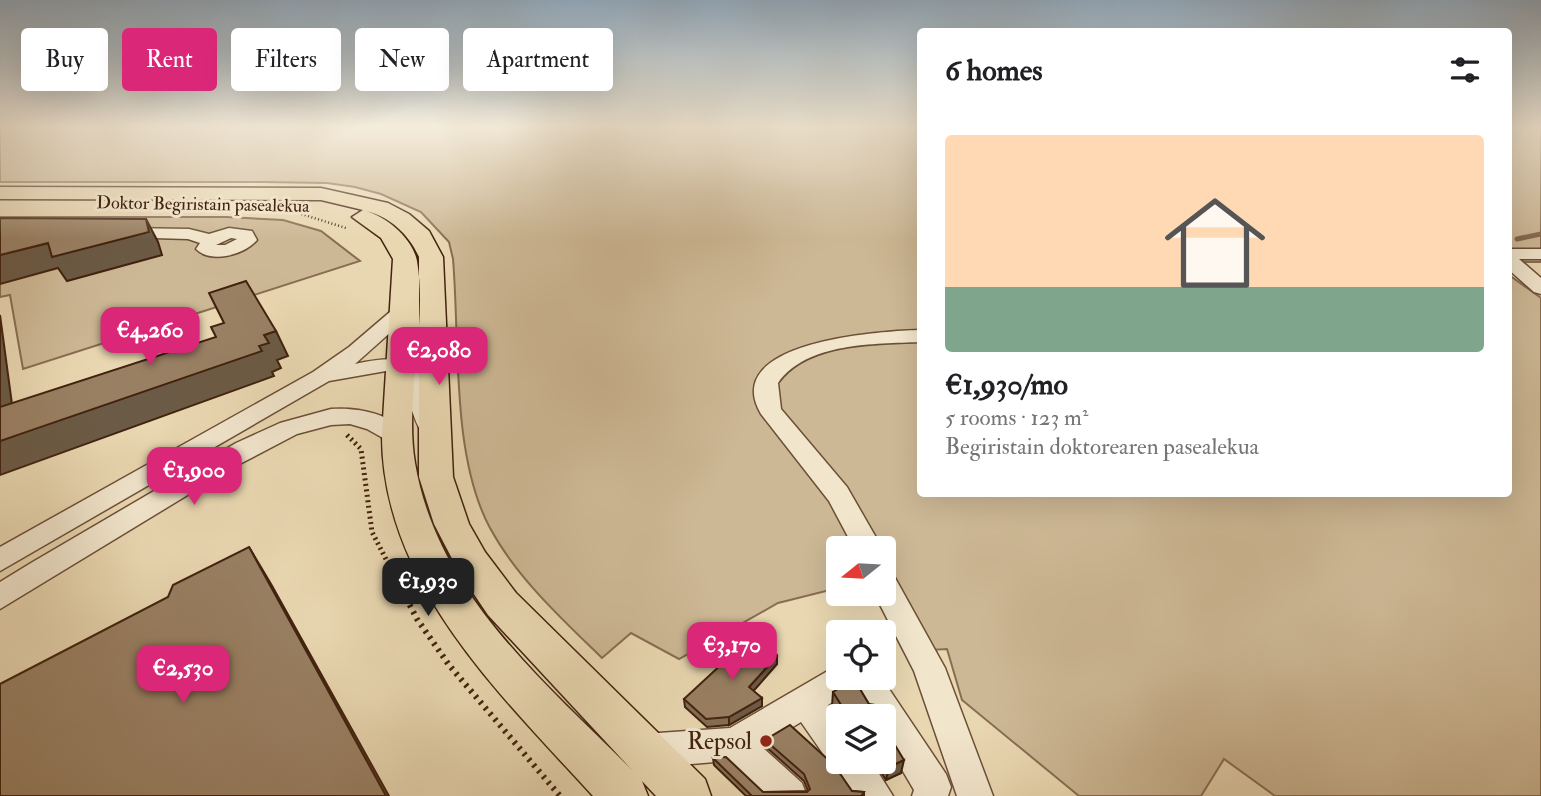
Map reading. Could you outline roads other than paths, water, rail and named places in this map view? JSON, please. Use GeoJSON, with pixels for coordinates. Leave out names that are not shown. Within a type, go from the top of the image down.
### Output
{"type":"FeatureCollection","features":[{"type":"Feature","properties":{"kind":"main road","name":"Doktor Begiristain pasealekua"},"geometry":{"type":"LineString","coordinates":[[0,193],[300,192],[360,202],[401,219],[421,236],[431,257],[417,438]]}},
{"type":"Feature","properties":{"kind":"main road","name":"Doktor Begiristain pasealekua"},"geometry":{"type":"LineString","coordinates":[[0,203],[263,201],[325,207],[366,218],[390,234],[405,259],[402,367],[417,438],[436,477],[452,524],[472,562],[502,604],[688,796]]}},
{"type":"Feature","properties":{"kind":"main road"},"geometry":{"type":"LineString","coordinates":[[417,438],[398,460],[407,511],[424,557],[480,640],[625,796]]}},
{"type":"Feature","properties":{"kind":"street"},"geometry":{"type":"LineString","coordinates":[[111,233],[188,234],[210,240]]}},
{"type":"Feature","properties":{"kind":"street"},"geometry":{"type":"LineString","coordinates":[[1512,262],[1541,254]]}},
{"type":"Feature","properties":{"kind":"street"},"geometry":{"type":"LineString","coordinates":[[1512,262],[1541,288]]}},
{"type":"Feature","properties":{"kind":"street"},"geometry":{"type":"LineString","coordinates":[[0,560],[321,377],[358,352],[404,310]]}},
{"type":"Feature","properties":{"kind":"street"},"geometry":{"type":"LineString","coordinates":[[862,536],[841,498],[767,405],[767,384],[786,361],[803,352],[870,339],[917,336]]}},
{"type":"Feature","properties":{"kind":"street"},"geometry":{"type":"LineString","coordinates":[[321,377],[386,364],[402,367]]}},
{"type":"Feature","properties":{"kind":"street"},"geometry":{"type":"LineString","coordinates":[[0,597],[187,484],[293,427],[314,419],[352,416],[417,438]]}},
{"type":"Feature","properties":{"kind":"street"},"geometry":{"type":"LineString","coordinates":[[896,606],[929,668],[975,796]]}},
{"type":"Feature","properties":{"kind":"street"},"geometry":{"type":"LineString","coordinates":[[644,751],[734,744],[826,688]]}},
{"type":"Feature","properties":{"kind":"street"},"geometry":{"type":"LineString","coordinates":[[871,690],[933,786],[930,796]]}},
{"type":"Feature","properties":{"kind":"street"},"geometry":{"type":"LineString","coordinates":[[734,744],[789,796]]}},
{"type":"Feature","properties":{"kind":"street"},"geometry":{"type":"LineString","coordinates":[[858,774],[874,796]]}},
{"type":"Feature","properties":{"kind":"lane"},"geometry":{"type":"LineString","coordinates":[[805,701],[826,730]]}},
{"type":"Feature","properties":{"kind":"waterway"},"geometry":{"type":"LineString","coordinates":[[1517,239],[1541,234]]}},
{"type":"Feature","properties":{"kind":"place","name":"Repsol"},"geometry":{"type":"Point","coordinates":[766,741]}}]}
